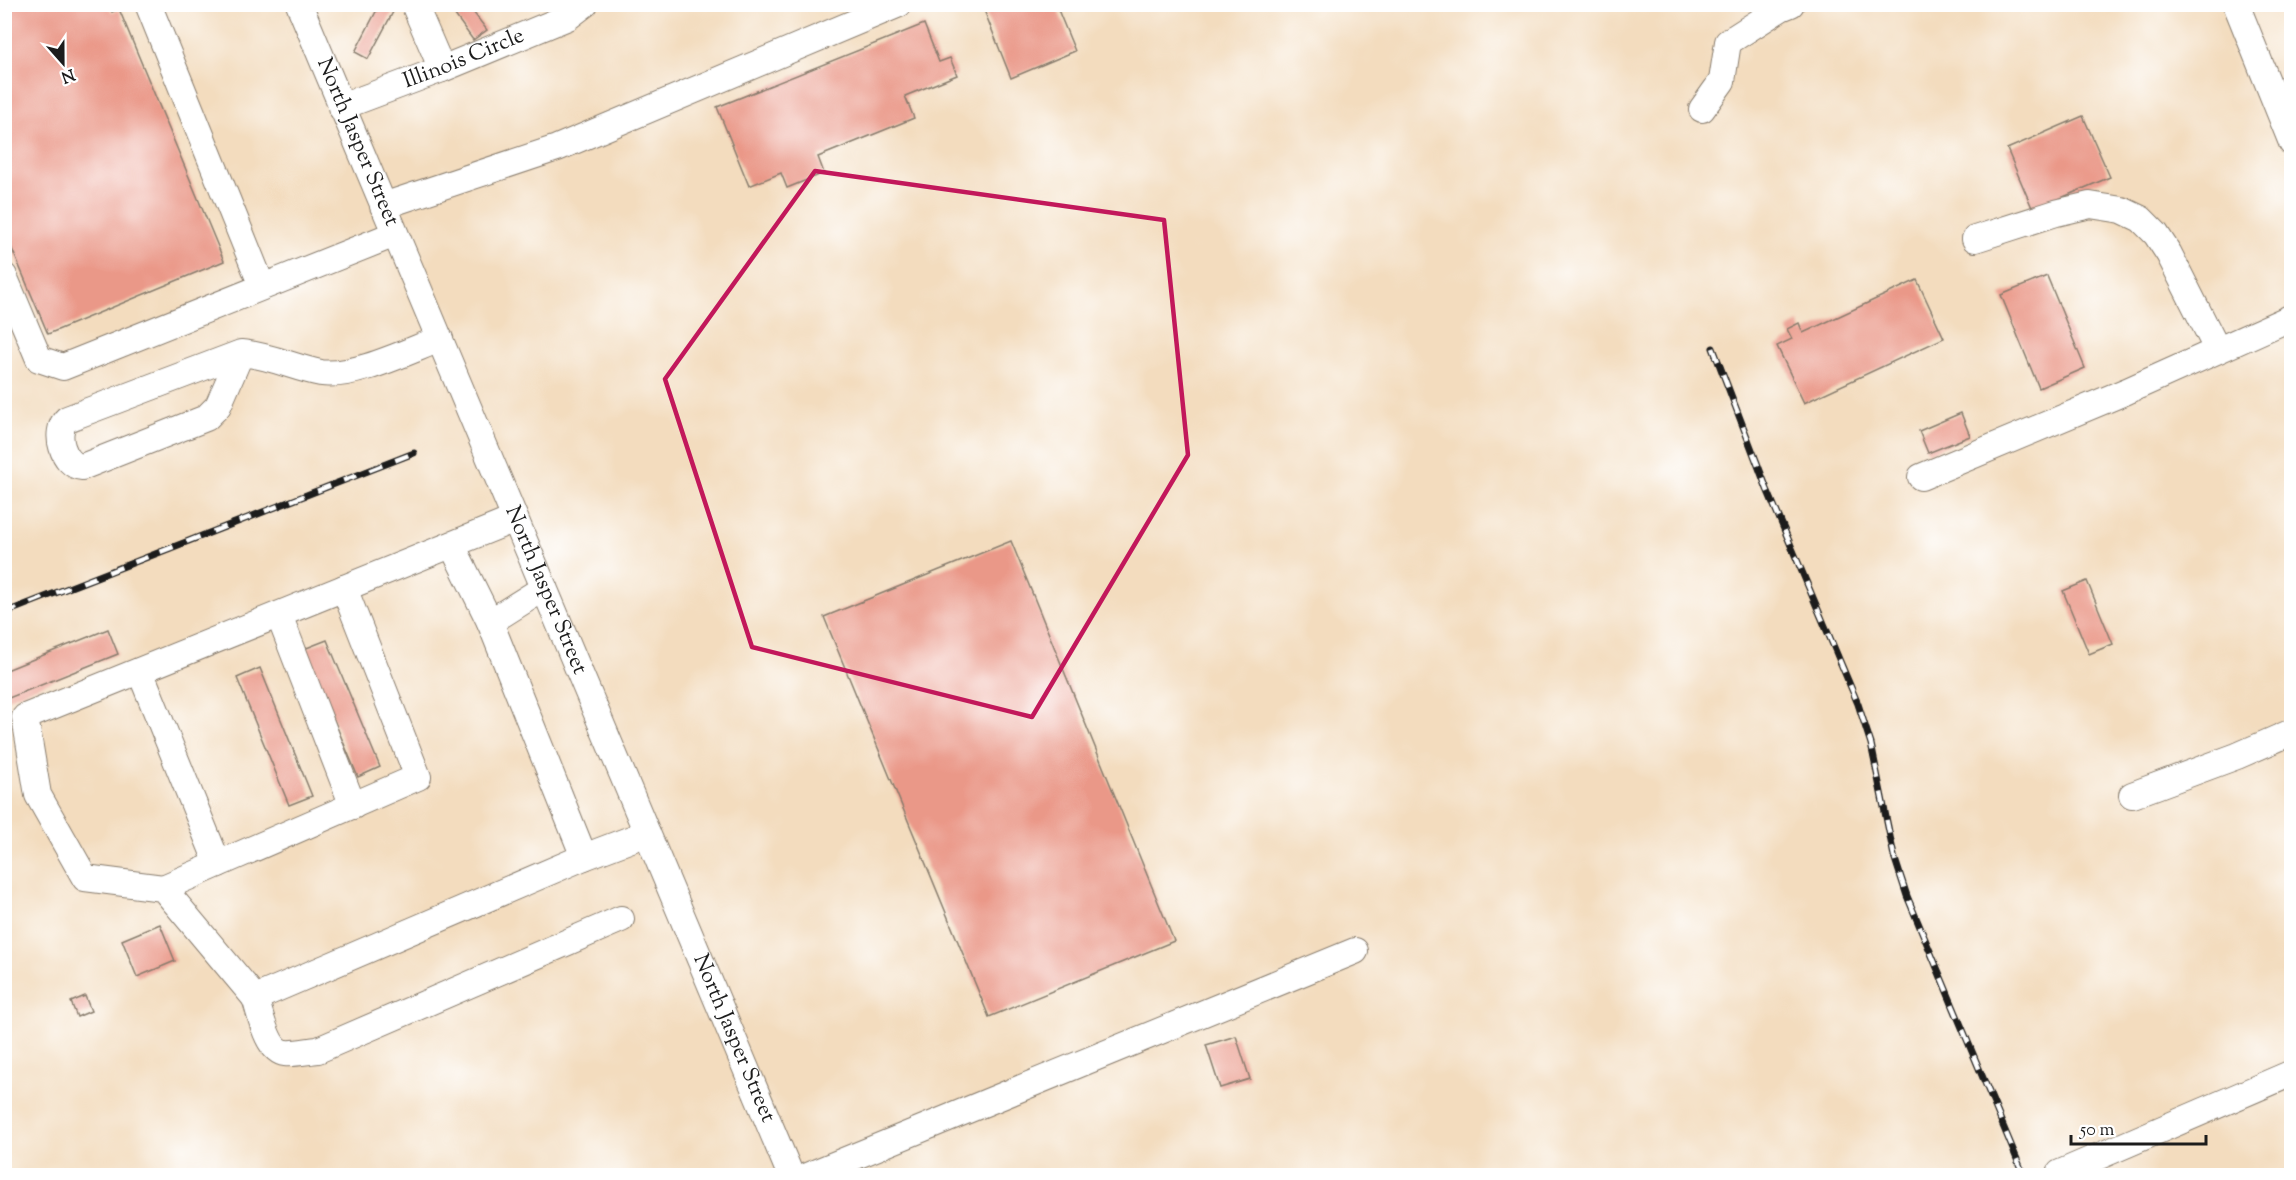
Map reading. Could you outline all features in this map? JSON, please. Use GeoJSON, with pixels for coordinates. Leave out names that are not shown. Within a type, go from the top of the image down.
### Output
{"type":"FeatureCollection","features":[{"type":"Feature","properties":{"kind":"street"},"geometry":{"type":"LineString","coordinates":[[148,4],[262,286]]}},
{"type":"Feature","properties":{"kind":"street","name":"North Jasper Street"},"geometry":{"type":"LineString","coordinates":[[299,4],[792,1176]]}},
{"type":"Feature","properties":{"kind":"street"},"geometry":{"type":"LineString","coordinates":[[414,4],[442,69]]}},
{"type":"Feature","properties":{"kind":"street","name":"Illinois Circle"},"geometry":{"type":"LineString","coordinates":[[341,107],[442,69],[568,17],[585,4]]}},
{"type":"Feature","properties":{"kind":"street"},"geometry":{"type":"LineString","coordinates":[[383,206],[566,145],[899,4]]}},
{"type":"Feature","properties":{"kind":"street"},"geometry":{"type":"LineString","coordinates":[[1702,109],[1722,81],[1728,42],[1791,4]]}},
{"type":"Feature","properties":{"kind":"street"},"geometry":{"type":"LineString","coordinates":[[2236,4],[2292,143]]}},
{"type":"Feature","properties":{"kind":"street"},"geometry":{"type":"LineString","coordinates":[[1975,239],[2056,213],[2090,205],[2122,210],[2141,219],[2156,234],[2169,254],[2217,350]]}},
{"type":"Feature","properties":{"kind":"street"},"geometry":{"type":"LineString","coordinates":[[4,276],[39,359],[63,367],[395,234]]}},
{"type":"Feature","properties":{"kind":"street"},"geometry":{"type":"LineString","coordinates":[[1921,477],[2127,391],[2292,317]]}},
{"type":"Feature","properties":{"kind":"street"},"geometry":{"type":"LineString","coordinates":[[241,353],[218,406],[206,418],[82,467],[74,466],[70,461],[61,442],[59,431],[61,424],[67,419],[241,353],[265,356],[324,373],[337,373],[356,371],[440,339]]}},
{"type":"Feature","properties":{"kind":"street"},"geometry":{"type":"LineString","coordinates":[[344,588],[418,777],[163,888],[85,878],[38,795],[26,717],[344,588],[452,545],[515,519]]}},
{"type":"Feature","properties":{"kind":"street"},"geometry":{"type":"LineString","coordinates":[[452,545],[490,622],[584,857]]}},
{"type":"Feature","properties":{"kind":"street"},"geometry":{"type":"LineString","coordinates":[[490,622],[544,588]]}},
{"type":"Feature","properties":{"kind":"street"},"geometry":{"type":"LineString","coordinates":[[279,615],[353,806]]}},
{"type":"Feature","properties":{"kind":"street"},"geometry":{"type":"LineString","coordinates":[[140,671],[218,864]]}},
{"type":"Feature","properties":{"kind":"street"},"geometry":{"type":"LineString","coordinates":[[2132,795],[2237,756],[2292,732]]}},
{"type":"Feature","properties":{"kind":"street"},"geometry":{"type":"LineString","coordinates":[[255,998],[584,857],[647,833]]}},
{"type":"Feature","properties":{"kind":"street"},"geometry":{"type":"LineString","coordinates":[[163,888],[255,998],[271,1044],[278,1051],[286,1053],[318,1050],[621,920]]}},
{"type":"Feature","properties":{"kind":"street"},"geometry":{"type":"LineString","coordinates":[[807,1176],[1355,951]]}},
{"type":"Feature","properties":{"kind":"street"},"geometry":{"type":"LineString","coordinates":[[2060,1173],[2292,1073]]}},
{"type":"Feature","properties":{"kind":"highlighted area"},"geometry":{"type":"Polygon","coordinates":[[[815,171],[1164,220],[1188,455],[1032,717],[752,647],[665,379],[815,171]]]}},
{"type":"Feature","properties":{"kind":"building"},"geometry":{"type":"Polygon","coordinates":[[[4,4],[109,4],[112,12],[119,9],[224,261],[48,334],[4,230],[4,4]]]}},
{"type":"Feature","properties":{"kind":"building"},"geometry":{"type":"Polygon","coordinates":[[[380,4],[394,10],[368,59],[355,52],[380,4]]]}},
{"type":"Feature","properties":{"kind":"building"},"geometry":{"type":"Polygon","coordinates":[[[447,4],[467,4],[487,30],[473,40],[447,4]]]}},
{"type":"Feature","properties":{"kind":"building"},"geometry":{"type":"Polygon","coordinates":[[[982,5],[1056,5],[1075,51],[1011,78],[982,5]]]}},
{"type":"Feature","properties":{"kind":"building"},"geometry":{"type":"Polygon","coordinates":[[[924,24],[939,62],[950,58],[957,75],[905,96],[914,118],[818,157],[824,173],[787,188],[781,173],[749,186],[717,107],[924,24]]]}},
{"type":"Feature","properties":{"kind":"building"},"geometry":{"type":"Polygon","coordinates":[[[2083,116],[2110,177],[2033,210],[2007,149],[2083,116]]]}},
{"type":"Feature","properties":{"kind":"building"},"geometry":{"type":"Polygon","coordinates":[[[2047,276],[2085,368],[2039,388],[2001,295],[2047,276]]]}},
{"type":"Feature","properties":{"kind":"building"},"geometry":{"type":"Polygon","coordinates":[[[1917,280],[1944,338],[1804,403],[1777,346],[1792,339],[1787,329],[1799,323],[1803,333],[1917,280]]]}},
{"type":"Feature","properties":{"kind":"building"},"geometry":{"type":"Polygon","coordinates":[[[1961,413],[1970,436],[1928,453],[1919,431],[1961,413]]]}},
{"type":"Feature","properties":{"kind":"building"},"geometry":{"type":"Polygon","coordinates":[[[1011,541],[1174,941],[989,1017],[824,617],[1011,541]]]}},
{"type":"Feature","properties":{"kind":"building"},"geometry":{"type":"Polygon","coordinates":[[[2087,581],[2113,644],[2089,654],[2063,591],[2087,581]]]}},
{"type":"Feature","properties":{"kind":"building"},"geometry":{"type":"Polygon","coordinates":[[[108,629],[118,654],[4,700],[4,671],[108,629]]]}},
{"type":"Feature","properties":{"kind":"building"},"geometry":{"type":"Polygon","coordinates":[[[327,640],[380,767],[358,777],[304,649],[327,640]]]}},
{"type":"Feature","properties":{"kind":"building"},"geometry":{"type":"Polygon","coordinates":[[[260,668],[312,796],[289,805],[237,678],[260,668]]]}},
{"type":"Feature","properties":{"kind":"building"},"geometry":{"type":"Polygon","coordinates":[[[160,924],[175,961],[137,977],[122,940],[160,924]]]}},
{"type":"Feature","properties":{"kind":"building"},"geometry":{"type":"Polygon","coordinates":[[[85,996],[91,1011],[77,1017],[71,1002],[85,996]]]}},
{"type":"Feature","properties":{"kind":"building"},"geometry":{"type":"Polygon","coordinates":[[[1236,1036],[1250,1079],[1220,1088],[1206,1045],[1236,1036]]]}},
{"type":"Feature","properties":{"kind":"railway"},"geometry":{"type":"LineString","coordinates":[[1713,348],[1767,489],[1858,704],[1871,744],[1894,856],[1907,896],[2024,1176]]}},
{"type":"Feature","properties":{"kind":"railway"},"geometry":{"type":"LineString","coordinates":[[4,613],[414,453]]}}]}
